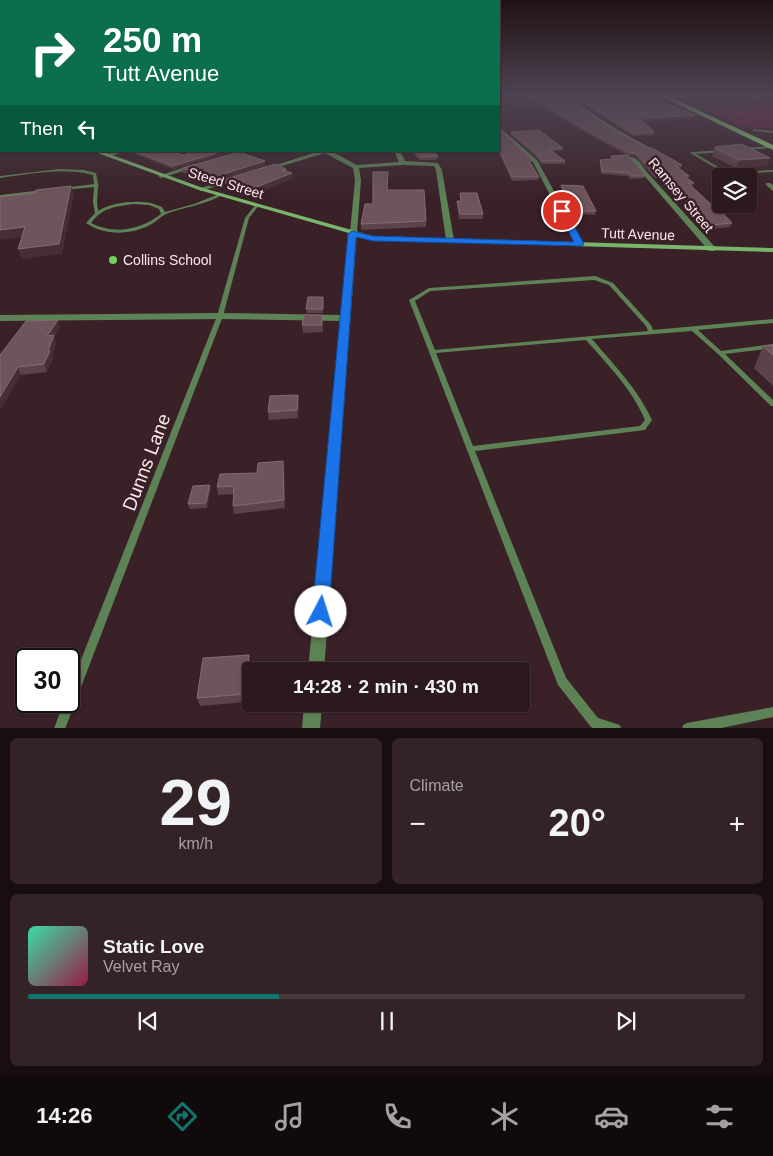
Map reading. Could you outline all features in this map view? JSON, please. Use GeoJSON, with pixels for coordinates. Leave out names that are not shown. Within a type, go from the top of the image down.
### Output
{"type":"FeatureCollection","features":[{"type":"Feature","properties":{"kind":"main road"},"geometry":{"type":"LineString","coordinates":[[734,130],[771,148]]}},
{"type":"Feature","properties":{"kind":"main road"},"geometry":{"type":"LineString","coordinates":[[754,130],[773,140]]}},
{"type":"Feature","properties":{"kind":"street"},"geometry":{"type":"LineString","coordinates":[[501,130],[535,161],[580,244]]}},
{"type":"Feature","properties":{"kind":"street"},"geometry":{"type":"LineString","coordinates":[[614,130],[649,149]]}},
{"type":"Feature","properties":{"kind":"street","name":"Steed Street"},"geometry":{"type":"LineString","coordinates":[[98,152],[201,189],[352,234]]}},
{"type":"Feature","properties":{"kind":"street"},"geometry":{"type":"LineString","coordinates":[[108,155],[119,152]]}},
{"type":"Feature","properties":{"kind":"street"},"geometry":{"type":"LineString","coordinates":[[227,157],[243,152]]}},
{"type":"Feature","properties":{"kind":"street"},"geometry":{"type":"LineString","coordinates":[[258,172],[323,152]]}},
{"type":"Feature","properties":{"kind":"street"},"geometry":{"type":"LineString","coordinates":[[328,152],[356,167],[403,163],[436,164],[439,170],[450,240]]}},
{"type":"Feature","properties":{"kind":"street"},"geometry":{"type":"LineString","coordinates":[[398,152],[403,163]]}},
{"type":"Feature","properties":{"kind":"street","name":"Ramsey Street"},"geometry":{"type":"LineString","coordinates":[[631,158],[639,164],[712,249]]}},
{"type":"Feature","properties":{"kind":"street"},"geometry":{"type":"LineString","coordinates":[[161,176],[199,165]]}},
{"type":"Feature","properties":{"kind":"street"},"geometry":{"type":"LineString","coordinates":[[317,662],[358,180],[356,167]]}},
{"type":"Feature","properties":{"kind":"street"},"geometry":{"type":"LineString","coordinates":[[201,189],[249,175]]}},
{"type":"Feature","properties":{"kind":"street","name":"Tutt Avenue"},"geometry":{"type":"LineString","coordinates":[[352,234],[373,238],[773,250]]}},
{"type":"Feature","properties":{"kind":"street"},"geometry":{"type":"LineString","coordinates":[[1,320],[220,316],[345,318]]}},
{"type":"Feature","properties":{"kind":"street"},"geometry":{"type":"LineString","coordinates":[[311,728],[312,712]]}},
{"type":"Feature","properties":{"kind":"lane"},"geometry":{"type":"LineString","coordinates":[[754,130],[773,132]]}},
{"type":"Feature","properties":{"kind":"lane"},"geometry":{"type":"LineString","coordinates":[[740,149],[771,148]]}},
{"type":"Feature","properties":{"kind":"lane"},"geometry":{"type":"LineString","coordinates":[[730,150],[692,153],[726,172],[773,171]]}},
{"type":"Feature","properties":{"kind":"lane"},"geometry":{"type":"LineString","coordinates":[[0,177],[68,170],[84,170],[95,174],[97,185],[94,203],[96,212]]}},
{"type":"Feature","properties":{"kind":"lane"},"geometry":{"type":"LineString","coordinates":[[58,190],[97,185]]}},
{"type":"Feature","properties":{"kind":"lane"},"geometry":{"type":"LineString","coordinates":[[0,196],[48,190]]}},
{"type":"Feature","properties":{"kind":"lane"},"geometry":{"type":"LineString","coordinates":[[163,214],[161,208],[150,204],[114,205],[96,212],[88,223],[96,229],[106,231],[137,228],[157,221],[163,214],[195,205],[220,195]]}},
{"type":"Feature","properties":{"kind":"lane","name":"Dunns Lane"},"geometry":{"type":"LineString","coordinates":[[59,728],[220,316],[247,218],[257,205]]}},
{"type":"Feature","properties":{"kind":"lane"},"geometry":{"type":"LineString","coordinates":[[616,728],[596,723],[562,681],[412,300],[429,290],[595,278],[611,284],[649,326],[651,332]]}},
{"type":"Feature","properties":{"kind":"lane"},"geometry":{"type":"LineString","coordinates":[[432,352],[773,321]]}},
{"type":"Feature","properties":{"kind":"lane"},"geometry":{"type":"LineString","coordinates":[[694,329],[773,404]]}},
{"type":"Feature","properties":{"kind":"lane"},"geometry":{"type":"LineString","coordinates":[[471,449],[642,428],[649,420],[646,412],[636,396],[588,338]]}},
{"type":"Feature","properties":{"kind":"lane"},"geometry":{"type":"LineString","coordinates":[[720,353],[773,346]]}},
{"type":"Feature","properties":{"kind":"lane"},"geometry":{"type":"LineString","coordinates":[[687,728],[773,712]]}},
{"type":"Feature","properties":{"kind":"building"},"geometry":{"type":"Polygon","coordinates":[[[500,130],[532,160],[529,161],[539,177],[512,177],[500,151],[500,130]]]}},
{"type":"Feature","properties":{"kind":"building"},"geometry":{"type":"Polygon","coordinates":[[[539,130],[563,148],[549,149],[565,161],[542,161],[539,156],[511,132],[539,130]]]}},
{"type":"Feature","properties":{"kind":"building"},"geometry":{"type":"Polygon","coordinates":[[[587,130],[614,130],[682,165],[675,165],[689,176],[684,176],[694,183],[688,183],[712,205],[712,213],[723,213],[732,223],[712,225],[684,194],[681,194],[660,175],[656,175],[636,153],[629,152],[587,130]]]}},
{"type":"Feature","properties":{"kind":"building"},"geometry":{"type":"Polygon","coordinates":[[[628,130],[652,130],[654,132],[633,133],[628,130]]]}},
{"type":"Feature","properties":{"kind":"building"},"geometry":{"type":"Polygon","coordinates":[[[742,144],[770,158],[739,160],[715,148],[742,144]]]}},
{"type":"Feature","properties":{"kind":"building"},"geometry":{"type":"Polygon","coordinates":[[[137,152],[174,152],[183,155],[194,152],[220,152],[173,166],[137,152]]]}},
{"type":"Feature","properties":{"kind":"building"},"geometry":{"type":"Polygon","coordinates":[[[239,152],[265,161],[211,178],[195,170],[192,172],[183,168],[239,152]]]}},
{"type":"Feature","properties":{"kind":"building"},"geometry":{"type":"Polygon","coordinates":[[[415,152],[434,152],[438,156],[420,157],[415,152]]]}},
{"type":"Feature","properties":{"kind":"building"},"geometry":{"type":"Polygon","coordinates":[[[628,155],[645,176],[631,176],[629,173],[602,171],[600,160],[615,159],[611,156],[628,155]]]}},
{"type":"Feature","properties":{"kind":"building"},"geometry":{"type":"Polygon","coordinates":[[[275,164],[286,169],[282,170],[292,173],[254,188],[226,179],[275,164]]]}},
{"type":"Feature","properties":{"kind":"building"},"geometry":{"type":"Polygon","coordinates":[[[373,172],[388,172],[387,190],[424,190],[426,221],[361,224],[365,204],[373,204],[373,172]]]}},
{"type":"Feature","properties":{"kind":"building"},"geometry":{"type":"Polygon","coordinates":[[[561,185],[583,186],[596,211],[576,211],[573,200],[566,197],[561,185]]]}},
{"type":"Feature","properties":{"kind":"building"},"geometry":{"type":"Polygon","coordinates":[[[71,186],[59,244],[18,249],[25,227],[0,230],[0,197],[71,186]]]}},
{"type":"Feature","properties":{"kind":"building"},"geometry":{"type":"Polygon","coordinates":[[[460,193],[477,193],[483,214],[460,214],[457,201],[461,201],[460,193]]]}},
{"type":"Feature","properties":{"kind":"building"},"geometry":{"type":"Polygon","coordinates":[[[308,297],[323,297],[323,309],[306,309],[308,297]]]}},
{"type":"Feature","properties":{"kind":"building"},"geometry":{"type":"Polygon","coordinates":[[[304,315],[322,315],[322,325],[302,325],[304,315]]]}},
{"type":"Feature","properties":{"kind":"building"},"geometry":{"type":"Polygon","coordinates":[[[58,320],[47,336],[54,335],[44,364],[18,367],[0,397],[0,355],[26,321],[58,320]]]}},
{"type":"Feature","properties":{"kind":"building"},"geometry":{"type":"Polygon","coordinates":[[[773,345],[773,355],[763,346],[773,345]]]}},
{"type":"Feature","properties":{"kind":"building"},"geometry":{"type":"Polygon","coordinates":[[[298,395],[297,410],[268,412],[270,396],[298,395]]]}},
{"type":"Feature","properties":{"kind":"building"},"geometry":{"type":"Polygon","coordinates":[[[283,461],[284,500],[233,506],[234,486],[217,487],[220,474],[257,473],[258,463],[283,461]]]}},
{"type":"Feature","properties":{"kind":"building"},"geometry":{"type":"Polygon","coordinates":[[[210,485],[206,503],[188,504],[193,486],[210,485]]]}},
{"type":"Feature","properties":{"kind":"building"},"geometry":{"type":"Polygon","coordinates":[[[249,655],[248,662],[242,662],[242,694],[197,698],[203,658],[249,655]]]}},
{"type":"Feature","properties":{"kind":"place","name":"Collins School"},"geometry":{"type":"Point","coordinates":[113,260]}},
{"type":"Feature","properties":{"kind":"route"},"geometry":{"type":"LineString","coordinates":[[321,612],[352,234],[373,238],[580,244],[562,211]]}}]}
